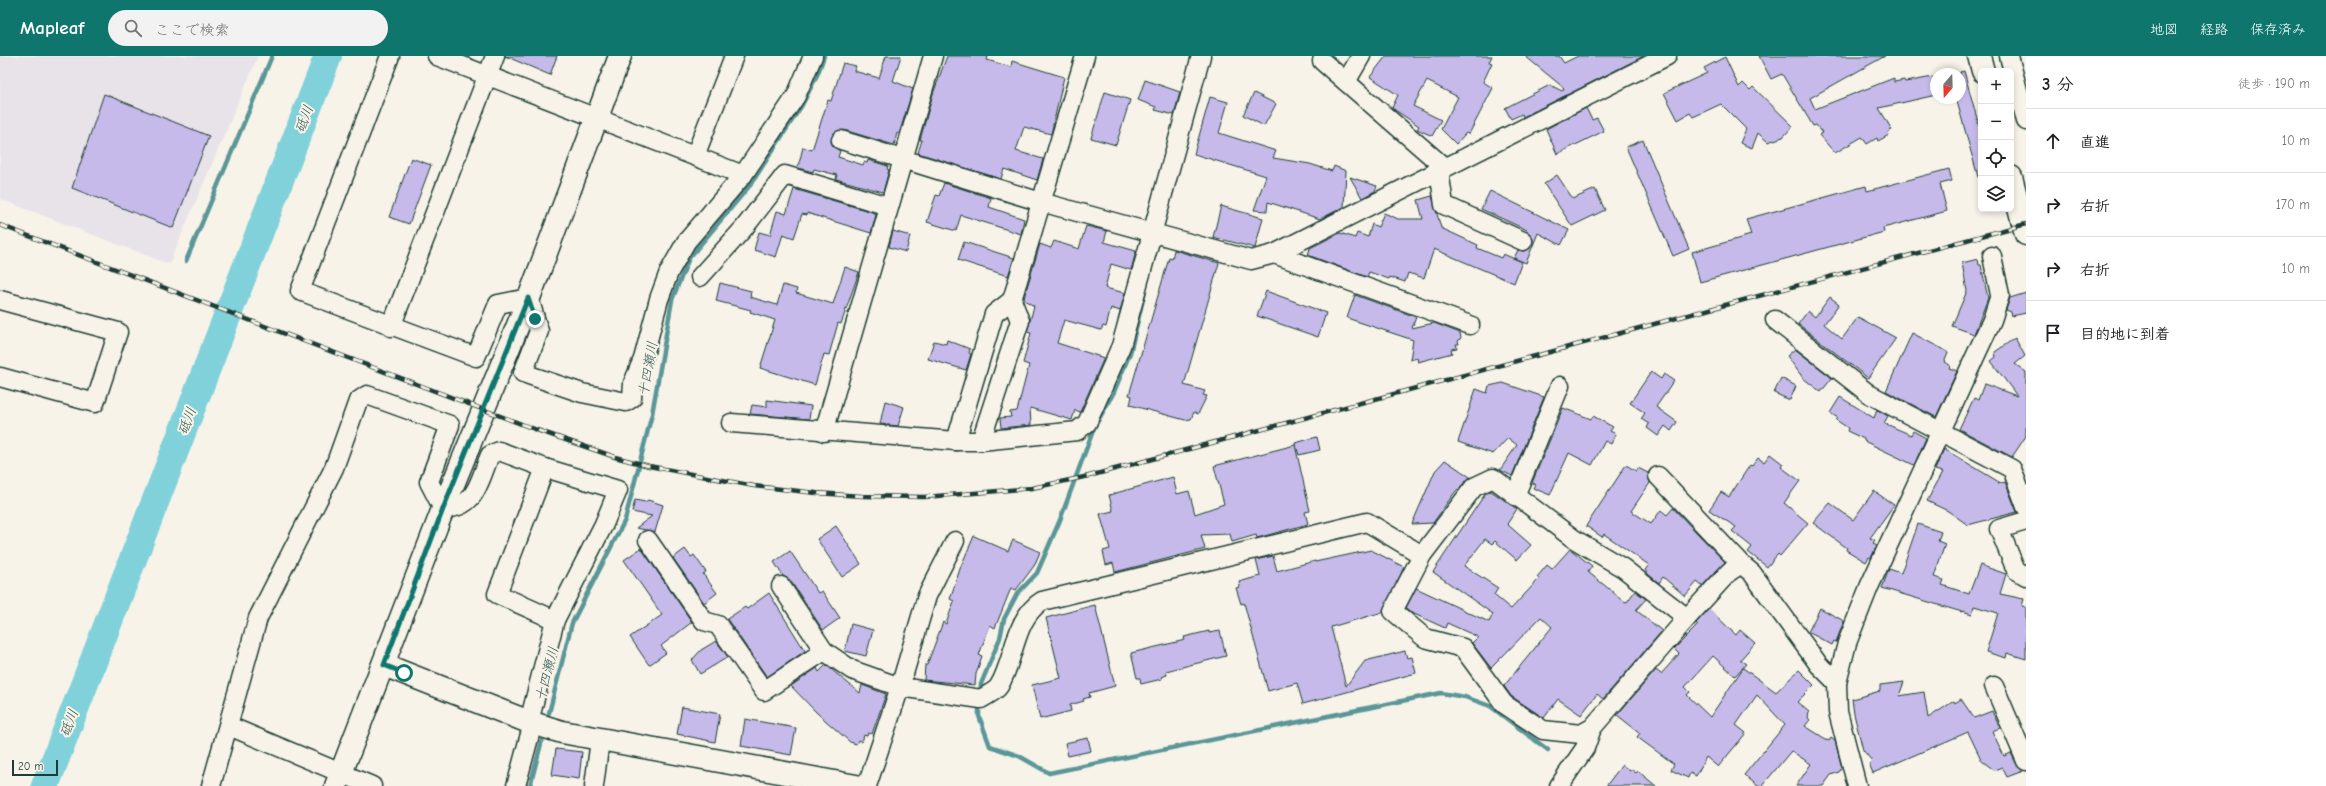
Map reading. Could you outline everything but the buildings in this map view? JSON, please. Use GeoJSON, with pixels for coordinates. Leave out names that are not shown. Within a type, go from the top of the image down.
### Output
{"type":"FeatureCollection","features":[{"type":"Feature","properties":{"kind":"street"},"geometry":{"type":"LineString","coordinates":[[390,56],[300,291],[476,357],[498,304],[528,298]]}},
{"type":"Feature","properties":{"kind":"street"},"geometry":{"type":"LineString","coordinates":[[437,56],[743,175]]}},
{"type":"Feature","properties":{"kind":"street"},"geometry":{"type":"LineString","coordinates":[[391,326],[495,56]]}},
{"type":"Feature","properties":{"kind":"street"},"geometry":{"type":"LineString","coordinates":[[339,780],[443,509],[528,298],[620,56]]}},
{"type":"Feature","properties":{"kind":"street"},"geometry":{"type":"LineString","coordinates":[[695,156],[734,56]]}},
{"type":"Feature","properties":{"kind":"street"},"geometry":{"type":"LineString","coordinates":[[528,298],[539,331],[524,373],[582,393],[626,402],[632,398],[634,383],[643,359],[659,299],[669,272],[686,242],[743,175],[796,96],[813,56]]}},
{"type":"Feature","properties":{"kind":"street"},"geometry":{"type":"LineString","coordinates":[[824,432],[888,206],[933,56]]}},
{"type":"Feature","properties":{"kind":"street"},"geometry":{"type":"LineString","coordinates":[[956,441],[994,314],[1012,300],[1085,56]]}},
{"type":"Feature","properties":{"kind":"street"},"geometry":{"type":"LineString","coordinates":[[731,423],[824,432],[956,441],[981,441],[1077,431],[1087,423],[1121,346],[1201,56]]}},
{"type":"Feature","properties":{"kind":"street"},"geometry":{"type":"LineString","coordinates":[[1346,82],[1361,56]]}},
{"type":"Feature","properties":{"kind":"street"},"geometry":{"type":"LineString","coordinates":[[840,140],[1041,202],[1151,234],[1251,260],[1274,254],[1667,56]]}},
{"type":"Feature","properties":{"kind":"street"},"geometry":{"type":"LineString","coordinates":[[1979,56],[1982,68]]}},
{"type":"Feature","properties":{"kind":"street"},"geometry":{"type":"LineString","coordinates":[[2009,56],[2026,121]]}},
{"type":"Feature","properties":{"kind":"street"},"geometry":{"type":"LineString","coordinates":[[1322,61],[1442,169],[1444,205],[1523,241]]}},
{"type":"Feature","properties":{"kind":"street"},"geometry":{"type":"LineString","coordinates":[[700,277],[744,228],[785,175],[888,206]]}},
{"type":"Feature","properties":{"kind":"street"},"geometry":{"type":"LineString","coordinates":[[2014,188],[2026,234]]}},
{"type":"Feature","properties":{"kind":"street"},"geometry":{"type":"LineString","coordinates":[[1274,254],[1470,325]]}},
{"type":"Feature","properties":{"kind":"street"},"geometry":{"type":"LineString","coordinates":[[1857,786],[1838,712],[1837,683],[1847,644],[1869,587],[1992,320],[2000,295],[1992,256]]}},
{"type":"Feature","properties":{"kind":"street"},"geometry":{"type":"LineString","coordinates":[[0,300],[118,332],[95,403],[0,377]]}},
{"type":"Feature","properties":{"kind":"street"},"geometry":{"type":"LineString","coordinates":[[981,441],[1020,321],[1012,300]]}},
{"type":"Feature","properties":{"kind":"street"},"geometry":{"type":"LineString","coordinates":[[1775,320],[1869,394],[1942,430],[2012,468],[2026,508]]}},
{"type":"Feature","properties":{"kind":"street"},"geometry":{"type":"LineString","coordinates":[[1515,496],[1560,386]]}},
{"type":"Feature","properties":{"kind":"street"},"geometry":{"type":"LineString","coordinates":[[211,786],[258,618],[334,468],[358,401],[367,394],[450,425],[429,482],[443,509]]}},
{"type":"Feature","properties":{"kind":"street"},"geometry":{"type":"LineString","coordinates":[[443,509],[457,508],[473,498],[490,455],[499,451],[545,468],[618,490],[604,524],[554,620],[516,786]]}},
{"type":"Feature","properties":{"kind":"street"},"geometry":{"type":"LineString","coordinates":[[545,468],[497,594],[554,620]]}},
{"type":"Feature","properties":{"kind":"street"},"geometry":{"type":"LineString","coordinates":[[1658,476],[1741,564],[1752,573],[1819,665],[1837,683]]}},
{"type":"Feature","properties":{"kind":"street"},"geometry":{"type":"LineString","coordinates":[[1687,618],[1622,568],[1574,539],[1493,478],[1474,487],[1422,555],[1393,610],[1425,638],[1462,648],[1504,704],[1543,730],[1581,734],[1592,728],[1687,618],[1729,572],[1741,564]]}},
{"type":"Feature","properties":{"kind":"street"},"geometry":{"type":"LineString","coordinates":[[2026,521],[1999,530],[2016,570],[2026,576]]}},
{"type":"Feature","properties":{"kind":"street"},"geometry":{"type":"LineString","coordinates":[[781,586],[824,650],[852,670],[900,687],[981,698],[999,687],[1025,619],[1034,606],[1042,601],[1367,522],[1422,555]]}},
{"type":"Feature","properties":{"kind":"street"},"geometry":{"type":"LineString","coordinates":[[648,540],[704,621],[718,625],[764,691],[824,650]]}},
{"type":"Feature","properties":{"kind":"street"},"geometry":{"type":"LineString","coordinates":[[867,786],[900,687],[927,596],[955,540]]}},
{"type":"Feature","properties":{"kind":"street"},"geometry":{"type":"LineString","coordinates":[[384,665],[531,723],[600,740],[856,786]]}},
{"type":"Feature","properties":{"kind":"street"},"geometry":{"type":"LineString","coordinates":[[1994,686],[2026,760]]}},
{"type":"Feature","properties":{"kind":"street"},"geometry":{"type":"LineString","coordinates":[[229,726],[339,780],[372,786]]}},
{"type":"Feature","properties":{"kind":"street"},"geometry":{"type":"LineString","coordinates":[[1559,786],[1585,748],[1592,728]]}},
{"type":"Feature","properties":{"kind":"street"},"geometry":{"type":"LineString","coordinates":[[594,786],[600,740]]}},
{"type":"Feature","properties":{"kind":"shaded area"},"geometry":{"type":"Polygon","coordinates":[[[0,56],[258,56],[169,264],[0,199],[0,56]]]}},
{"type":"Feature","properties":{"kind":"waterway"},"geometry":{"type":"LineString","coordinates":[[186,261],[272,56]]}},
{"type":"Feature","properties":{"kind":"waterway","name":"砥川"},"geometry":{"type":"LineString","coordinates":[[45,786],[328,56]]}},
{"type":"Feature","properties":{"kind":"waterway","name":"十四瀬川"},"geometry":{"type":"LineString","coordinates":[[549,713],[572,623],[625,520],[652,414],[672,300],[689,258],[751,184],[802,105],[818,73],[824,56]]}},
{"type":"Feature","properties":{"kind":"waterway"},"geometry":{"type":"LineString","coordinates":[[980,693],[981,684],[1000,638],[1004,619],[1017,594],[1037,573],[1060,520],[1094,428],[1114,392],[1130,353],[1145,291]]}},
{"type":"Feature","properties":{"kind":"waterway"},"geometry":{"type":"LineString","coordinates":[[979,702],[979,716],[990,746],[1019,756],[1049,773],[1441,693],[1465,697],[1490,706],[1548,750]]}},
{"type":"Feature","properties":{"kind":"waterway","name":"十四瀬川"},"geometry":{"type":"LineString","coordinates":[[530,786],[542,740]]}},
{"type":"Feature","properties":{"kind":"railway"},"geometry":{"type":"LineString","coordinates":[[0,225],[537,430],[615,457],[649,466],[754,486],[816,493],[862,496],[924,497],[1032,488],[1089,476],[2026,224]]}},
{"type":"Feature","properties":{"kind":"route"},"geometry":{"type":"LineString","coordinates":[[404,673],[384,665],[443,509],[528,298],[535,319]]}}]}
